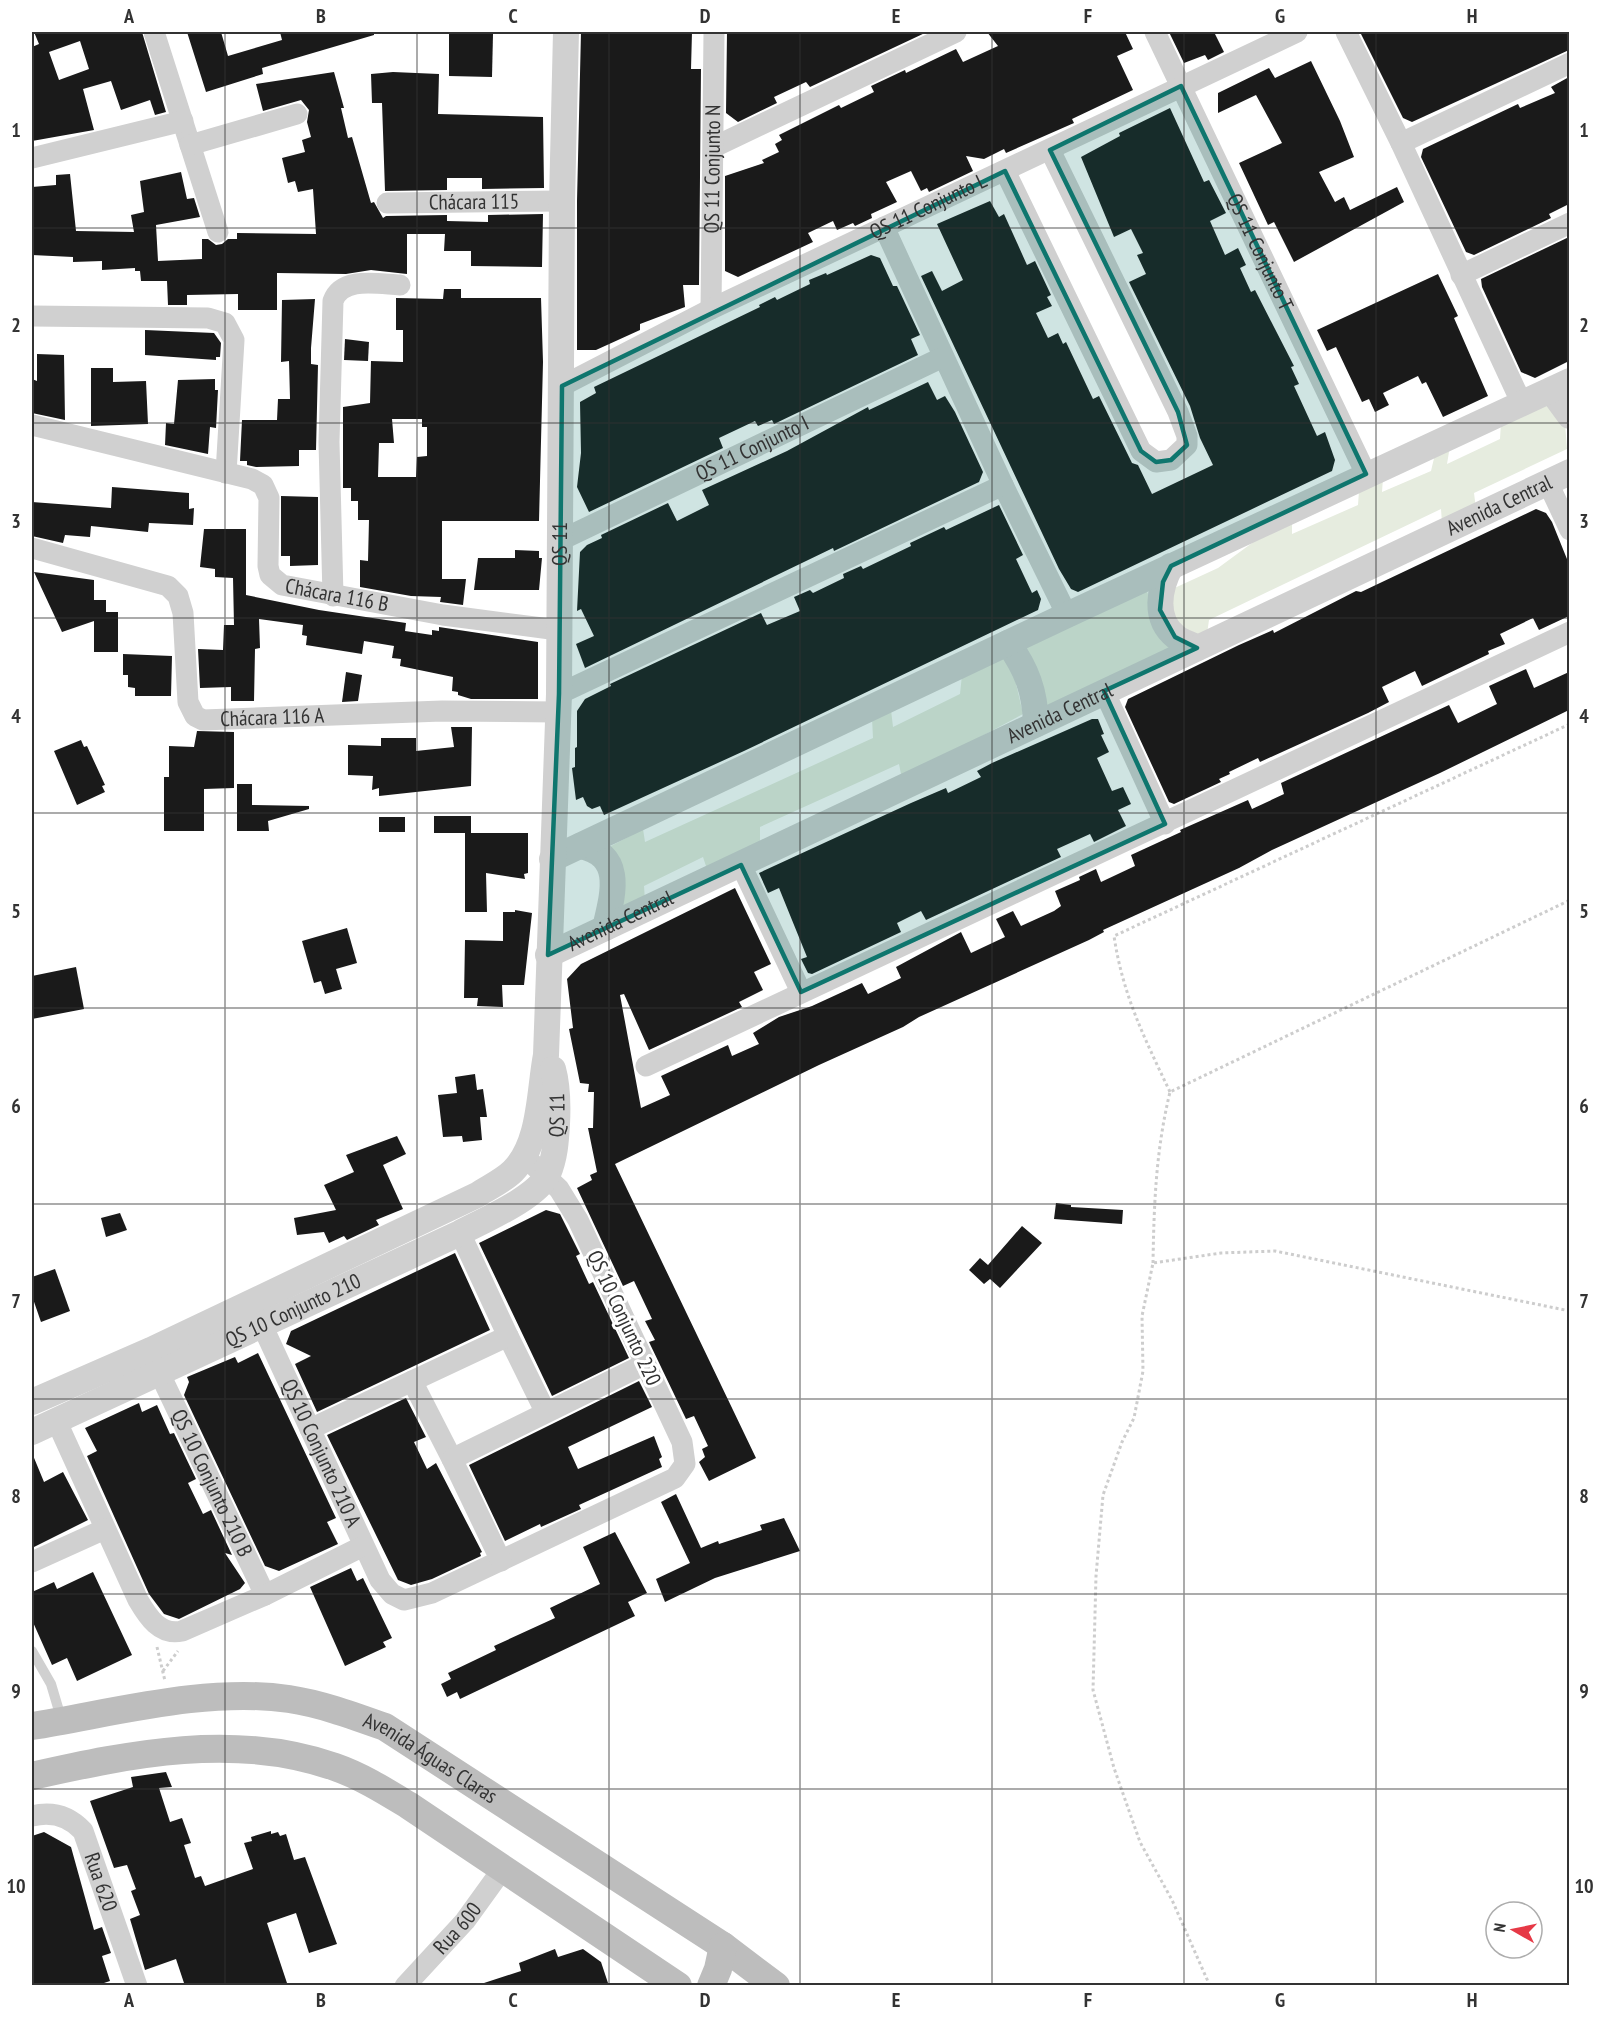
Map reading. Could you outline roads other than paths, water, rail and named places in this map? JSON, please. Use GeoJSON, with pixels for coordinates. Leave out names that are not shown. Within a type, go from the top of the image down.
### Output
{"type":"FeatureCollection","features":[{"type":"Feature","properties":{"kind":"main road","name":"Avenida Águas Claras"},"geometry":{"type":"LineString","coordinates":[[32,1726],[171,1703],[231,1696],[290,1700],[333,1710],[386,1727],[723,1946],[776,1986]]}},
{"type":"Feature","properties":{"kind":"main road"},"geometry":{"type":"LineString","coordinates":[[32,1776],[146,1752],[199,1749],[291,1756],[327,1765],[367,1781],[504,1867],[678,1986]]}},
{"type":"Feature","properties":{"kind":"main road"},"geometry":{"type":"LineString","coordinates":[[711,1986],[718,1969],[723,1946]]}},
{"type":"Feature","properties":{"kind":"street"},"geometry":{"type":"LineString","coordinates":[[154,32],[218,232]]}},
{"type":"Feature","properties":{"kind":"street","name":"QS 11"},"geometry":{"type":"LineString","coordinates":[[524,1156],[539,1105],[546,1055],[558,703],[562,201],[566,32]]}},
{"type":"Feature","properties":{"kind":"street","name":"QS 11 Conjunto N"},"geometry":{"type":"LineString","coordinates":[[711,309],[714,32]]}},
{"type":"Feature","properties":{"kind":"street"},"geometry":{"type":"LineString","coordinates":[[714,147],[956,32]]}},
{"type":"Feature","properties":{"kind":"street","name":"QS 11 Conjunto T"},"geometry":{"type":"LineString","coordinates":[[1155,32],[1366,474]]}},
{"type":"Feature","properties":{"kind":"street","name":"QS 11 Conjunto L"},"geometry":{"type":"LineString","coordinates":[[562,386],[711,309],[1297,32]]}},
{"type":"Feature","properties":{"kind":"street"},"geometry":{"type":"LineString","coordinates":[[1346,32],[1401,143],[1522,404]]}},
{"type":"Feature","properties":{"kind":"street"},"geometry":{"type":"LineString","coordinates":[[1401,143],[1569,63]]}},
{"type":"Feature","properties":{"kind":"street"},"geometry":{"type":"LineString","coordinates":[[190,144],[297,114]]}},
{"type":"Feature","properties":{"kind":"street"},"geometry":{"type":"LineString","coordinates":[[32,158],[183,121]]}},
{"type":"Feature","properties":{"kind":"street"},"geometry":{"type":"LineString","coordinates":[[1005,171],[1141,450],[1156,462],[1172,460],[1187,445],[1178,412],[1050,150]]}},
{"type":"Feature","properties":{"kind":"street","name":"Chácara 115"},"geometry":{"type":"LineString","coordinates":[[387,203],[562,201]]}},
{"type":"Feature","properties":{"kind":"street"},"geometry":{"type":"LineString","coordinates":[[1461,275],[1569,223]]}},
{"type":"Feature","properties":{"kind":"street"},"geometry":{"type":"LineString","coordinates":[[884,227],[1003,485],[1067,615]]}},
{"type":"Feature","properties":{"kind":"street"},"geometry":{"type":"LineString","coordinates":[[333,596],[329,442],[333,301],[336,293],[347,285],[400,285]]}},
{"type":"Feature","properties":{"kind":"street"},"geometry":{"type":"LineString","coordinates":[[32,316],[208,318],[225,323],[234,340],[226,473]]}},
{"type":"Feature","properties":{"kind":"street","name":"QS 11 Conjunto I"},"geometry":{"type":"LineString","coordinates":[[561,540],[943,357]]}},
{"type":"Feature","properties":{"kind":"street"},"geometry":{"type":"LineString","coordinates":[[552,859],[1366,474],[1560,386],[1569,416]]}},
{"type":"Feature","properties":{"kind":"street","name":"Chácara 116 B"},"geometry":{"type":"LineString","coordinates":[[32,425],[252,479],[263,485],[267,491],[270,575],[282,585],[443,615],[558,630]]}},
{"type":"Feature","properties":{"kind":"street"},"geometry":{"type":"LineString","coordinates":[[1564,474],[1569,530]]}},
{"type":"Feature","properties":{"kind":"street","name":"Avenida Central"},"geometry":{"type":"LineString","coordinates":[[548,955],[1564,474]]}},
{"type":"Feature","properties":{"kind":"street"},"geometry":{"type":"LineString","coordinates":[[558,703],[1003,485]]}},
{"type":"Feature","properties":{"kind":"street","name":"Chácara 116 A"},"geometry":{"type":"LineString","coordinates":[[32,548],[111,572],[158,582],[174,591],[181,602],[183,613],[188,702],[195,716],[203,720],[442,711],[558,703]]}},
{"type":"Feature","properties":{"kind":"street"},"geometry":{"type":"LineString","coordinates":[[1171,566],[1160,593],[1160,610],[1166,625],[1175,637],[1197,648]]}},
{"type":"Feature","properties":{"kind":"street"},"geometry":{"type":"LineString","coordinates":[[646,1066],[1165,824],[1569,632]]}},
{"type":"Feature","properties":{"kind":"street"},"geometry":{"type":"LineString","coordinates":[[1008,643],[1030,680],[1035,701],[1036,724]]}},
{"type":"Feature","properties":{"kind":"street"},"geometry":{"type":"LineString","coordinates":[[1104,691],[1165,824]]}},
{"type":"Feature","properties":{"kind":"street"},"geometry":{"type":"LineString","coordinates":[[579,846],[597,852],[612,870],[612,898],[605,928]]}},
{"type":"Feature","properties":{"kind":"street"},"geometry":{"type":"LineString","coordinates":[[741,865],[801,992]]}},
{"type":"Feature","properties":{"kind":"street","name":"QS 11"},"geometry":{"type":"LineString","coordinates":[[546,1055],[556,1080],[558,1103],[556,1147],[547,1177]]}},
{"type":"Feature","properties":{"kind":"street","name":"QS 10 Conjunto 220"},"geometry":{"type":"LineString","coordinates":[[380,1580],[392,1594],[404,1600],[416,1599],[675,1478],[681,1471],[685,1454],[572,1208],[547,1177],[524,1156]]}},
{"type":"Feature","properties":{"kind":"street","name":"QS 10 Conjunto 210"},"geometry":{"type":"LineString","coordinates":[[32,1402],[150,1350],[468,1200],[513,1171],[524,1156]]}},
{"type":"Feature","properties":{"kind":"street","name":"QS 10 Conjunto 210"},"geometry":{"type":"LineString","coordinates":[[32,1432],[459,1233],[522,1198],[547,1177]]}},
{"type":"Feature","properties":{"kind":"street"},"geometry":{"type":"LineString","coordinates":[[459,1233],[545,1411]]}},
{"type":"Feature","properties":{"kind":"street","name":"QS 10 Conjunto 210 A"},"geometry":{"type":"LineString","coordinates":[[262,1325],[380,1580]]}},
{"type":"Feature","properties":{"kind":"street"},"geometry":{"type":"LineString","coordinates":[[310,1429],[508,1336]]}},
{"type":"Feature","properties":{"kind":"street"},"geometry":{"type":"LineString","coordinates":[[452,1459],[545,1411],[645,1364]]}},
{"type":"Feature","properties":{"kind":"street","name":"QS 10 Conjunto 210 B"},"geometry":{"type":"LineString","coordinates":[[159,1372],[265,1595]]}},
{"type":"Feature","properties":{"kind":"street"},"geometry":{"type":"LineString","coordinates":[[412,1381],[501,1561]]}},
{"type":"Feature","properties":{"kind":"street"},"geometry":{"type":"LineString","coordinates":[[56,1420],[138,1600],[149,1618],[173,1633],[265,1595],[363,1546]]}},
{"type":"Feature","properties":{"kind":"street"},"geometry":{"type":"LineString","coordinates":[[32,1562],[105,1529]]}},
{"type":"Feature","properties":{"kind":"street","name":"Rua 620"},"geometry":{"type":"LineString","coordinates":[[32,1816],[59,1815],[75,1823],[83,1831],[137,1986]]}},
{"type":"Feature","properties":{"kind":"street","name":"Rua 600"},"geometry":{"type":"LineString","coordinates":[[406,1985],[465,1921],[504,1867]]}},
{"type":"Feature","properties":{"kind":"lane"},"geometry":{"type":"LineString","coordinates":[[32,1651],[51,1684],[62,1721]]}}]}
